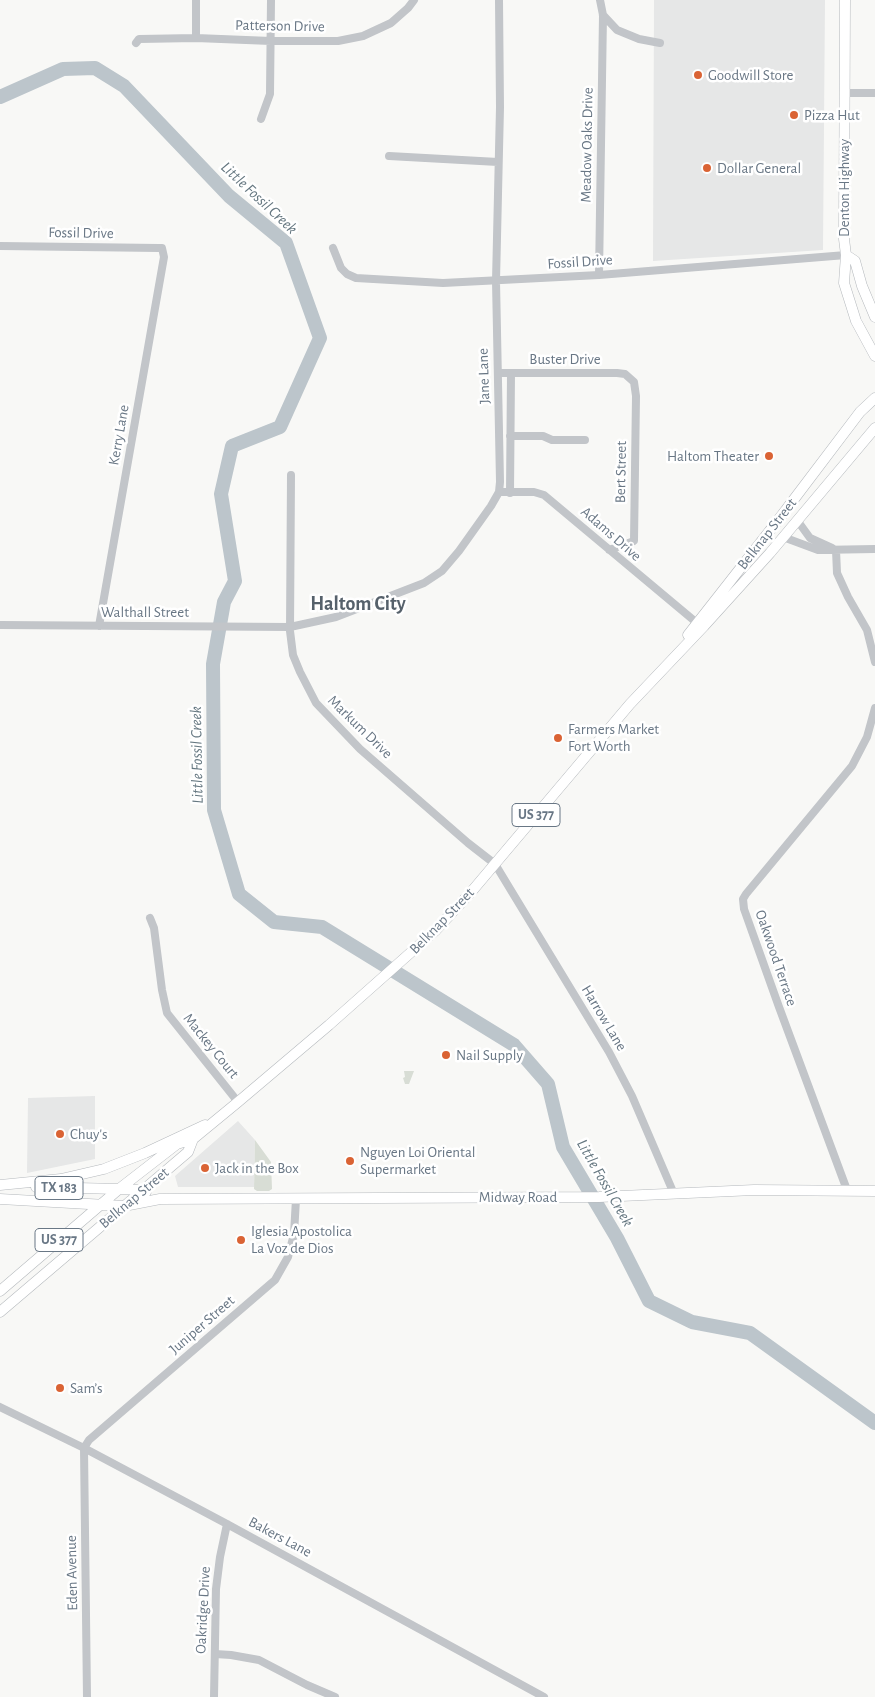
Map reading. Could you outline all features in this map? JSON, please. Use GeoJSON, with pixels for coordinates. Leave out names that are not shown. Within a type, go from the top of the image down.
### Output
{"type":"FeatureCollection","features":[{"type":"Feature","properties":{"kind":"main road","name":"Denton Highway"},"geometry":{"type":"LineString","coordinates":[[845,0],[844,239],[846,255],[844,283],[856,321],[875,356]]}},
{"type":"Feature","properties":{"kind":"main road","name":"Denton Highway"},"geometry":{"type":"LineString","coordinates":[[846,255],[855,261],[862,286],[875,317]]}},
{"type":"Feature","properties":{"kind":"main road","name":"Belknap Street"},"geometry":{"type":"LineString","coordinates":[[0,1291],[118,1189],[177,1144],[193,1139],[238,1102],[374,986],[435,931],[472,891],[660,671],[860,412],[875,398]]}},
{"type":"Feature","properties":{"kind":"main road","name":"Belknap Street"},"geometry":{"type":"LineString","coordinates":[[660,671],[704,626],[783,537],[875,428]]}},
{"type":"Feature","properties":{"kind":"main road"},"geometry":{"type":"LineString","coordinates":[[0,1185],[61,1179],[104,1169],[138,1156],[217,1119]]}},
{"type":"Feature","properties":{"kind":"main road","name":"Belknap Street"},"geometry":{"type":"LineString","coordinates":[[0,1312],[188,1152],[193,1139]]}},
{"type":"Feature","properties":{"kind":"main road","name":"TX 183"},"geometry":{"type":"LineString","coordinates":[[0,1185],[143,1190]]}},
{"type":"Feature","properties":{"kind":"main road"},"geometry":{"type":"LineString","coordinates":[[52,1202],[53,1188]]}},
{"type":"Feature","properties":{"kind":"main road","name":"Midway Road"},"geometry":{"type":"LineString","coordinates":[[143,1190],[160,1199]]}},
{"type":"Feature","properties":{"kind":"main road","name":"Midway Road"},"geometry":{"type":"LineString","coordinates":[[124,1206],[160,1199],[571,1197],[754,1190],[875,1190]]}},
{"type":"Feature","properties":{"kind":"main road","name":"TX 183"},"geometry":{"type":"LineString","coordinates":[[0,1199],[124,1206]]}},
{"type":"Feature","properties":{"kind":"main road"},"geometry":{"type":"LineString","coordinates":[[64,1203],[80,1209],[82,1213],[80,1222]]}},
{"type":"Feature","properties":{"kind":"street"},"geometry":{"type":"LineString","coordinates":[[196,0],[196,38]]}},
{"type":"Feature","properties":{"kind":"street"},"geometry":{"type":"LineString","coordinates":[[261,119],[270,94],[271,0]]}},
{"type":"Feature","properties":{"kind":"street","name":"Patterson Drive"},"geometry":{"type":"LineString","coordinates":[[136,43],[139,39],[196,38],[271,41],[338,40],[363,36],[391,22],[408,8],[414,0]]}},
{"type":"Feature","properties":{"kind":"street","name":"Jane Lane"},"geometry":{"type":"LineString","coordinates":[[290,627],[336,617],[433,578],[442,571],[459,551],[492,506],[499,492],[505,373],[496,281],[499,0]]}},
{"type":"Feature","properties":{"kind":"street","name":"Meadow Oaks Drive"},"geometry":{"type":"LineString","coordinates":[[599,275],[604,15],[600,0]]}},
{"type":"Feature","properties":{"kind":"street"},"geometry":{"type":"LineString","coordinates":[[604,15],[617,30],[639,39],[660,43]]}},
{"type":"Feature","properties":{"kind":"street"},"geometry":{"type":"LineString","coordinates":[[844,93],[875,93]]}},
{"type":"Feature","properties":{"kind":"street"},"geometry":{"type":"LineString","coordinates":[[389,156],[498,162]]}},
{"type":"Feature","properties":{"kind":"street","name":"Fossil Drive"},"geometry":{"type":"LineString","coordinates":[[0,246],[162,248]]}},
{"type":"Feature","properties":{"kind":"street","name":"Kerry Lane"},"geometry":{"type":"LineString","coordinates":[[99,626],[164,257],[162,248]]}},
{"type":"Feature","properties":{"kind":"street","name":"Fossil Drive"},"geometry":{"type":"LineString","coordinates":[[333,248],[341,268],[347,274],[356,278],[443,283],[599,275],[846,255]]}},
{"type":"Feature","properties":{"kind":"street"},"geometry":{"type":"LineString","coordinates":[[505,373],[510,436],[510,490]]}},
{"type":"Feature","properties":{"kind":"street","name":"Buster Drive"},"geometry":{"type":"LineString","coordinates":[[505,373],[617,373],[625,374],[631,378]]}},
{"type":"Feature","properties":{"kind":"street","name":"Bert Street"},"geometry":{"type":"LineString","coordinates":[[609,550],[634,541],[636,396],[634,382],[631,378]]}},
{"type":"Feature","properties":{"kind":"street"},"geometry":{"type":"LineString","coordinates":[[510,436],[543,436],[552,440],[585,440]]}},
{"type":"Feature","properties":{"kind":"street","name":"Markum Drive"},"geometry":{"type":"LineString","coordinates":[[291,475],[290,627],[293,655],[316,703],[360,749],[468,843],[495,864]]}},
{"type":"Feature","properties":{"kind":"street","name":"Adams Drive"},"geometry":{"type":"LineString","coordinates":[[499,492],[510,490],[534,492],[544,495],[697,623]]}},
{"type":"Feature","properties":{"kind":"street"},"geometry":{"type":"LineString","coordinates":[[797,520],[810,538],[836,550]]}},
{"type":"Feature","properties":{"kind":"street"},"geometry":{"type":"LineString","coordinates":[[783,537],[818,550],[875,549]]}},
{"type":"Feature","properties":{"kind":"street"},"geometry":{"type":"LineString","coordinates":[[836,550],[837,573],[867,630],[875,662]]}},
{"type":"Feature","properties":{"kind":"street","name":"Walthall Street"},"geometry":{"type":"LineString","coordinates":[[0,625],[290,627]]}},
{"type":"Feature","properties":{"kind":"street","name":"Oakwood Terrace"},"geometry":{"type":"LineString","coordinates":[[847,1190],[744,909],[743,899],[852,766],[868,737],[875,708]]}},
{"type":"Feature","properties":{"kind":"street","name":"Harrow Lane"},"geometry":{"type":"LineString","coordinates":[[495,864],[609,1052],[632,1096],[674,1194]]}},
{"type":"Feature","properties":{"kind":"street","name":"Mackey Court"},"geometry":{"type":"LineString","coordinates":[[150,918],[154,928],[167,1013],[238,1102]]}},
{"type":"Feature","properties":{"kind":"street","name":"Juniper Street"},"geometry":{"type":"LineString","coordinates":[[84,1448],[89,1440],[275,1280],[288,1257],[294,1234],[296,1199]]}},
{"type":"Feature","properties":{"kind":"street","name":"Bakers Lane"},"geometry":{"type":"LineString","coordinates":[[0,1407],[84,1448],[227,1524],[405,1620],[534,1695],[544,1697]]}},
{"type":"Feature","properties":{"kind":"street","name":"Eden Avenue"},"geometry":{"type":"LineString","coordinates":[[84,1448],[87,1697]]}},
{"type":"Feature","properties":{"kind":"street","name":"Oakridge Drive"},"geometry":{"type":"LineString","coordinates":[[214,1697],[217,1581],[227,1524]]}},
{"type":"Feature","properties":{"kind":"street"},"geometry":{"type":"LineString","coordinates":[[214,1654],[259,1660],[326,1695],[336,1697]]}},
{"type":"Feature","properties":{"kind":"shaded area"},"geometry":{"type":"Polygon","coordinates":[[[654,0],[825,0],[823,250],[653,261],[654,0]]]}},
{"type":"Feature","properties":{"kind":"shaded area"},"geometry":{"type":"Polygon","coordinates":[[[404,1071],[414,1071],[409,1084],[405,1084],[403,1078],[405,1077],[404,1071]]]}},
{"type":"Feature","properties":{"kind":"shaded area"},"geometry":{"type":"Polygon","coordinates":[[[95,1096],[95,1159],[27,1173],[28,1098],[95,1096]]]}},
{"type":"Feature","properties":{"kind":"shaded area"},"geometry":{"type":"Polygon","coordinates":[[[238,1121],[255,1140],[254,1187],[178,1187],[175,1176],[238,1121]]]}},
{"type":"Feature","properties":{"kind":"shaded area"},"geometry":{"type":"Polygon","coordinates":[[[255,1140],[271,1162],[272,1189],[269,1191],[257,1191],[254,1189],[255,1140]]]}},
{"type":"Feature","properties":{"kind":"waterway","name":"Little Fossil Creek"},"geometry":{"type":"LineString","coordinates":[[0,97],[63,69],[95,68],[124,86],[229,196],[286,243],[320,338],[280,427],[232,446],[221,494],[235,581],[224,602],[213,664],[214,810],[239,894],[274,922],[322,927],[514,1045],[548,1084],[563,1147],[617,1238],[649,1301],[692,1322],[750,1333],[875,1423]]}},
{"type":"Feature","properties":{"kind":"place","name":"Goodwill Store"},"geometry":{"type":"Point","coordinates":[698,75]}},
{"type":"Feature","properties":{"kind":"place","name":"Pizza Hut"},"geometry":{"type":"Point","coordinates":[794,115]}},
{"type":"Feature","properties":{"kind":"place","name":"Dollar General"},"geometry":{"type":"Point","coordinates":[707,168]}},
{"type":"Feature","properties":{"kind":"place","name":"Haltom Theater"},"geometry":{"type":"Point","coordinates":[769,456]}},
{"type":"Feature","properties":{"kind":"place","name":"Farmers Market Fort Worth"},"geometry":{"type":"Point","coordinates":[558,738]}},
{"type":"Feature","properties":{"kind":"place","name":"Nail Supply"},"geometry":{"type":"Point","coordinates":[446,1055]}},
{"type":"Feature","properties":{"kind":"place","name":"Chuy's"},"geometry":{"type":"Point","coordinates":[60,1134]}},
{"type":"Feature","properties":{"kind":"place","name":"Nguyen Loi Oriental Supermarket"},"geometry":{"type":"Point","coordinates":[350,1161]}},
{"type":"Feature","properties":{"kind":"place","name":"Jack in the Box"},"geometry":{"type":"Point","coordinates":[205,1168]}},
{"type":"Feature","properties":{"kind":"place","name":"Iglesia Apostolica La Voz de Dios"},"geometry":{"type":"Point","coordinates":[241,1240]}},
{"type":"Feature","properties":{"kind":"place","name":"Sam’s"},"geometry":{"type":"Point","coordinates":[60,1388]}},
{"type":"Feature","properties":{"kind":"district","name":"Haltom City"},"geometry":{"type":"Point","coordinates":[358,604]}}]}
